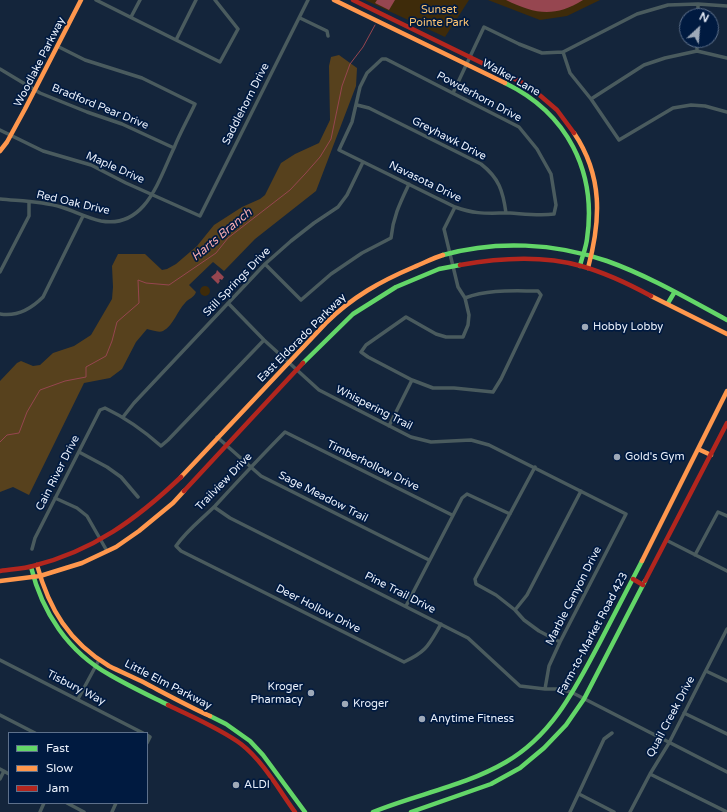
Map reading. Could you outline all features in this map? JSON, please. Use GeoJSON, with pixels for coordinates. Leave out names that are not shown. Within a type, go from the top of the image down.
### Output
{"type":"FeatureCollection","features":[{"type":"Feature","properties":{"kind":"main road","name":"Woodlake Parkway"},"geometry":{"type":"LineString","coordinates":[[0,151],[8,142],[81,0]]}},
{"type":"Feature","properties":{"kind":"main road","name":"Walker Lane"},"geometry":{"type":"LineString","coordinates":[[334,0],[512,86],[532,98],[555,119],[569,138],[577,154],[586,182],[589,215],[587,242],[580,266]]}},
{"type":"Feature","properties":{"kind":"main road","name":"Walker Lane"},"geometry":{"type":"LineString","coordinates":[[353,0],[516,78],[542,95],[564,116],[579,139],[590,164],[597,191],[598,210],[596,238],[588,268]]}},
{"type":"Feature","properties":{"kind":"main road","name":"East Eldorado Parkway"},"geometry":{"type":"LineString","coordinates":[[0,571],[31,567],[61,558],[112,534],[145,511],[188,470],[263,388],[349,301],[390,277],[449,253],[494,247],[545,247],[583,254],[637,274],[727,320]]}},
{"type":"Feature","properties":{"kind":"main road","name":"East Eldorado Parkway"},"geometry":{"type":"LineString","coordinates":[[0,581],[33,578],[82,563],[116,547],[151,522],[173,503],[296,370],[353,314],[396,287],[429,272],[452,265],[488,260],[538,259],[580,266],[623,281],[727,334]]}},
{"type":"Feature","properties":{"kind":"main road"},"geometry":{"type":"LineString","coordinates":[[668,303],[674,293]]}},
{"type":"Feature","properties":{"kind":"main road","name":"Farm-to-Market Road 423"},"geometry":{"type":"LineString","coordinates":[[373,812],[463,782],[507,762],[532,743],[552,723],[573,693],[727,391]]}},
{"type":"Feature","properties":{"kind":"main road","name":"Farm-to-Market Road 423"},"geometry":{"type":"LineString","coordinates":[[411,812],[492,784],[513,773],[544,750],[573,717],[584,699],[727,423]]}},
{"type":"Feature","properties":{"kind":"main road"},"geometry":{"type":"LineString","coordinates":[[698,449],[711,455]]}},
{"type":"Feature","properties":{"kind":"main road","name":"Little Elm Parkway"},"geometry":{"type":"LineString","coordinates":[[37,565],[52,607],[61,622],[79,643],[99,660],[240,733],[263,755],[305,812]]}},
{"type":"Feature","properties":{"kind":"main road","name":"Little Elm Parkway"},"geometry":{"type":"LineString","coordinates":[[31,567],[33,578],[45,609],[54,625],[75,649],[95,667],[231,737],[250,752],[295,812]]}},
{"type":"Feature","properties":{"kind":"main road"},"geometry":{"type":"LineString","coordinates":[[632,579],[643,585]]}},
{"type":"Feature","properties":{"kind":"main road"},"geometry":{"type":"LineString","coordinates":[[210,726],[214,719]]}},
{"type":"Feature","properties":{"kind":"main road"},"geometry":{"type":"LineString","coordinates":[[463,782],[466,793]]}},
{"type":"Feature","properties":{"kind":"street"},"geometry":{"type":"LineString","coordinates":[[96,0],[220,62],[238,28],[215,0]]}},
{"type":"Feature","properties":{"kind":"street"},"geometry":{"type":"LineString","coordinates":[[131,17],[140,0]]}},
{"type":"Feature","properties":{"kind":"street"},"geometry":{"type":"LineString","coordinates":[[176,40],[196,0]]}},
{"type":"Feature","properties":{"kind":"street","name":"Saddlehorn Drive"},"geometry":{"type":"LineString","coordinates":[[200,216],[308,0]]}},
{"type":"Feature","properties":{"kind":"street"},"geometry":{"type":"LineString","coordinates":[[453,93],[484,27],[519,44],[542,52],[563,52],[637,14],[668,5],[698,4],[727,6]]}},
{"type":"Feature","properties":{"kind":"street"},"geometry":{"type":"LineString","coordinates":[[300,18],[327,32],[328,36]]}},
{"type":"Feature","properties":{"kind":"street","name":"Red Oak Drive"},"geometry":{"type":"LineString","coordinates":[[0,199],[59,206],[83,216],[102,221],[115,221],[130,217],[139,211],[152,195],[195,104],[142,78],[85,60],[57,46]]}},
{"type":"Feature","properties":{"kind":"street"},"geometry":{"type":"LineString","coordinates":[[591,99],[644,65],[665,58],[697,51],[727,58]]}},
{"type":"Feature","properties":{"kind":"street"},"geometry":{"type":"LineString","coordinates":[[563,52],[570,73],[591,99],[619,140],[673,108],[691,105],[704,106],[727,112]]}},
{"type":"Feature","properties":{"kind":"street","name":"Powderhorn Drive"},"geometry":{"type":"LineString","coordinates":[[357,105],[360,87],[367,73],[382,59],[386,59],[519,128],[537,149],[551,174],[556,205],[554,214]]}},
{"type":"Feature","properties":{"kind":"street","name":"Bradford Pear Drive"},"geometry":{"type":"LineString","coordinates":[[0,69],[40,93],[122,124],[174,148]]}},
{"type":"Feature","properties":{"kind":"street","name":"Navasota Drive"},"geometry":{"type":"LineString","coordinates":[[357,105],[352,122],[340,150],[468,212],[489,214],[554,214]]}},
{"type":"Feature","properties":{"kind":"street","name":"Greyhawk Drive"},"geometry":{"type":"LineString","coordinates":[[357,105],[369,108],[481,164],[491,172],[498,182],[503,195],[506,213]]}},
{"type":"Feature","properties":{"kind":"street","name":"Maple Drive"},"geometry":{"type":"LineString","coordinates":[[0,130],[43,151],[91,165],[152,195],[200,216]]}},
{"type":"Feature","properties":{"kind":"street","name":"Still Springs Drive"},"geometry":{"type":"LineString","coordinates":[[123,417],[134,403],[264,264],[296,236],[338,207],[347,196],[363,162]]}},
{"type":"Feature","properties":{"kind":"street"},"geometry":{"type":"LineString","coordinates":[[264,264],[302,300],[332,274],[362,253],[391,238],[395,213],[409,184]]}},
{"type":"Feature","properties":{"kind":"street"},"geometry":{"type":"LineString","coordinates":[[0,272],[29,216],[29,202]]}},
{"type":"Feature","properties":{"kind":"street"},"geometry":{"type":"LineString","coordinates":[[455,207],[444,229],[458,287],[465,298],[469,315],[468,325],[463,337],[446,337],[436,334],[406,318],[366,345],[362,352],[368,357],[412,380],[433,388],[454,388],[493,392],[501,379],[541,295],[538,291],[495,291],[478,293],[465,298]]}},
{"type":"Feature","properties":{"kind":"street"},"geometry":{"type":"LineString","coordinates":[[0,314],[10,315],[22,312],[34,306],[43,297],[83,216]]}},
{"type":"Feature","properties":{"kind":"street"},"geometry":{"type":"LineString","coordinates":[[0,261],[4,263]]}},
{"type":"Feature","properties":{"kind":"street","name":"Whispering Trail"},"geometry":{"type":"LineString","coordinates":[[228,304],[264,340],[319,390],[411,437],[431,442],[471,440],[489,445],[626,514]]}},
{"type":"Feature","properties":{"kind":"street"},"geometry":{"type":"LineString","coordinates":[[123,417],[144,431],[161,446],[264,340]]}},
{"type":"Feature","properties":{"kind":"street"},"geometry":{"type":"LineString","coordinates":[[389,426],[412,380]]}},
{"type":"Feature","properties":{"kind":"street","name":"Cain River Drive"},"geometry":{"type":"LineString","coordinates":[[32,549],[35,538],[100,410],[105,408],[123,417]]}},
{"type":"Feature","properties":{"kind":"street","name":"Trailview Drive"},"geometry":{"type":"LineString","coordinates":[[176,546],[184,535],[214,507],[250,467],[285,432]]}},
{"type":"Feature","properties":{"kind":"street","name":"Timberhollow Drive"},"geometry":{"type":"LineString","coordinates":[[285,432],[452,515]]}},
{"type":"Feature","properties":{"kind":"street","name":"Sage Meadow Trail"},"geometry":{"type":"LineString","coordinates":[[217,437],[261,476],[429,560]]}},
{"type":"Feature","properties":{"kind":"street"},"geometry":{"type":"LineString","coordinates":[[79,452],[107,467],[121,477],[138,497]]}},
{"type":"Feature","properties":{"kind":"street"},"geometry":{"type":"LineString","coordinates":[[535,468],[475,579],[476,584],[496,595],[515,610],[524,620],[539,631],[560,642]]}},
{"type":"Feature","properties":{"kind":"street"},"geometry":{"type":"LineString","coordinates":[[515,610],[527,595],[581,491]]}},
{"type":"Feature","properties":{"kind":"street"},"geometry":{"type":"LineString","coordinates":[[406,606],[462,498],[467,494],[510,514]]}},
{"type":"Feature","properties":{"kind":"street"},"geometry":{"type":"LineString","coordinates":[[55,498],[77,508],[87,516],[107,552]]}},
{"type":"Feature","properties":{"kind":"street","name":"Pine Trail Drive"},"geometry":{"type":"LineString","coordinates":[[214,507],[230,518],[468,638],[520,686],[561,689],[573,693],[727,772]]}},
{"type":"Feature","properties":{"kind":"street"},"geometry":{"type":"LineString","coordinates":[[695,555],[718,512],[727,516]]}},
{"type":"Feature","properties":{"kind":"street","name":"Marble Canyon Drive"},"geometry":{"type":"LineString","coordinates":[[545,689],[549,666],[560,642],[626,514]]}},
{"type":"Feature","properties":{"kind":"street"},"geometry":{"type":"LineString","coordinates":[[666,540],[727,571]]}},
{"type":"Feature","properties":{"kind":"street","name":"Deer Hollow Drive"},"geometry":{"type":"LineString","coordinates":[[176,546],[181,551],[404,662],[417,656],[428,647],[441,624]]}},
{"type":"Feature","properties":{"kind":"street","name":"Quail Creek Drive"},"geometry":{"type":"LineString","coordinates":[[630,812],[669,742],[727,629]]}},
{"type":"Feature","properties":{"kind":"street"},"geometry":{"type":"LineString","coordinates":[[78,699],[99,660]]}},
{"type":"Feature","properties":{"kind":"street"},"geometry":{"type":"LineString","coordinates":[[0,666],[1,661]]}},
{"type":"Feature","properties":{"kind":"street","name":"Tisbury Way"},"geometry":{"type":"LineString","coordinates":[[1,661],[141,732]]}},
{"type":"Feature","properties":{"kind":"street"},"geometry":{"type":"LineString","coordinates":[[706,671],[727,681]]}},
{"type":"Feature","properties":{"kind":"street"},"geometry":{"type":"LineString","coordinates":[[684,713],[727,734]]}},
{"type":"Feature","properties":{"kind":"street"},"geometry":{"type":"LineString","coordinates":[[0,715],[33,732]]}},
{"type":"Feature","properties":{"kind":"street"},"geometry":{"type":"LineString","coordinates":[[570,812],[604,739],[612,733]]}},
{"type":"Feature","properties":{"kind":"street"},"geometry":{"type":"LineString","coordinates":[[0,779],[2,770]]}},
{"type":"Feature","properties":{"kind":"street"},"geometry":{"type":"LineString","coordinates":[[650,774],[727,812]]}},
{"type":"Feature","properties":{"kind":"street"},"geometry":{"type":"LineString","coordinates":[[578,794],[614,812]]}},
{"type":"Feature","properties":{"kind":"street"},"geometry":{"type":"LineString","coordinates":[[69,804],[84,812]]}},
{"type":"Feature","properties":{"kind":"green space","name":"Sunset Pointe Park"},"geometry":{"type":"Polygon","coordinates":[[[365,0],[469,0],[445,37],[365,0]]]}},
{"type":"Feature","properties":{"kind":"green space","name":"Sunset Pointe Park"},"geometry":{"type":"Polygon","coordinates":[[[488,0],[600,0],[567,16],[540,20],[488,0]]]}},
{"type":"Feature","properties":{"kind":"green space"},"geometry":{"type":"Polygon","coordinates":[[[203,286],[207,286],[209,287],[209,295],[203,296],[200,293],[200,289],[203,286]]]}},
{"type":"Feature","properties":{"kind":"shaded area"},"geometry":{"type":"Polygon","coordinates":[[[377,0],[395,0],[389,10],[375,3],[377,0]]]}},
{"type":"Feature","properties":{"kind":"shaded area"},"geometry":{"type":"Polygon","coordinates":[[[506,0],[583,0],[563,10],[544,12],[535,11],[516,5],[506,0]]]}},
{"type":"Feature","properties":{"kind":"shaded area"},"geometry":{"type":"Polygon","coordinates":[[[339,55],[357,68],[356,86],[316,191],[255,239],[224,271],[213,262],[189,285],[196,292],[193,297],[182,306],[173,322],[161,332],[147,329],[136,342],[122,369],[110,378],[84,383],[29,495],[13,487],[0,492],[0,381],[17,363],[21,361],[33,366],[40,365],[53,353],[74,346],[91,335],[112,299],[112,266],[118,254],[145,254],[162,270],[167,269],[176,264],[197,246],[214,225],[242,207],[260,199],[265,195],[281,163],[295,154],[319,143],[330,120],[329,66],[331,57],[339,55]]]}},
{"type":"Feature","properties":{"kind":"shaded area"},"geometry":{"type":"Polygon","coordinates":[[[217,270],[224,277],[222,280],[219,280],[220,281],[218,284],[211,277],[217,270]]]}},
{"type":"Feature","properties":{"kind":"waterway","name":"Harts Branch"},"geometry":{"type":"LineString","coordinates":[[0,442],[7,435],[19,433],[27,412],[40,390],[65,381],[86,377],[86,367],[106,356],[117,322],[139,303],[138,280],[146,283],[169,285],[216,253],[228,238],[290,190],[305,174],[320,157],[331,139],[342,86],[350,64],[363,47],[375,25]]}},
{"type":"Feature","properties":{"kind":"traffic: fast"},"geometry":{"type":"LineString","coordinates":[[505,83],[527,96],[545,110],[561,128],[573,147],[582,168],[587,190],[589,214],[586,242],[580,266]]}},
{"type":"Feature","properties":{"kind":"traffic: fast"},"geometry":{"type":"LineString","coordinates":[[443,255],[463,250],[504,246],[546,247],[567,250],[623,267],[668,288],[727,320]]}},
{"type":"Feature","properties":{"kind":"traffic: fast"},"geometry":{"type":"LineString","coordinates":[[303,363],[353,314],[396,287],[439,269],[460,265]]}},
{"type":"Feature","properties":{"kind":"traffic: fast"},"geometry":{"type":"LineString","coordinates":[[668,303],[674,293]]}},
{"type":"Feature","properties":{"kind":"traffic: fast"},"geometry":{"type":"LineString","coordinates":[[373,812],[458,784],[490,770],[523,751],[537,738],[562,709],[572,693],[642,561]]}},
{"type":"Feature","properties":{"kind":"traffic: fast"},"geometry":{"type":"LineString","coordinates":[[31,567],[42,600],[50,615],[69,643],[95,666],[131,687],[168,705]]}},
{"type":"Feature","properties":{"kind":"traffic: fast"},"geometry":{"type":"LineString","coordinates":[[411,812],[491,784],[520,768],[544,748],[566,725],[584,699],[645,581]]}},
{"type":"Feature","properties":{"kind":"traffic: fast"},"geometry":{"type":"LineString","coordinates":[[210,716],[226,724],[250,741],[263,755],[305,812]]}},
{"type":"Feature","properties":{"kind":"traffic: slow"},"geometry":{"type":"LineString","coordinates":[[0,151],[7,142],[25,109],[81,0]]}},
{"type":"Feature","properties":{"kind":"traffic: slow"},"geometry":{"type":"LineString","coordinates":[[334,0],[505,83]]}},
{"type":"Feature","properties":{"kind":"traffic: slow"},"geometry":{"type":"LineString","coordinates":[[574,133],[590,165],[595,182],[597,199],[595,233],[588,268]]}},
{"type":"Feature","properties":{"kind":"traffic: slow"},"geometry":{"type":"LineString","coordinates":[[181,477],[326,323],[346,305],[367,290],[402,272],[443,255]]}},
{"type":"Feature","properties":{"kind":"traffic: slow"},"geometry":{"type":"LineString","coordinates":[[651,296],[727,334]]}},
{"type":"Feature","properties":{"kind":"traffic: slow"},"geometry":{"type":"LineString","coordinates":[[642,561],[727,391]]}},
{"type":"Feature","properties":{"kind":"traffic: slow"},"geometry":{"type":"LineString","coordinates":[[698,449],[711,455]]}},
{"type":"Feature","properties":{"kind":"traffic: slow"},"geometry":{"type":"LineString","coordinates":[[0,581],[40,576],[82,563],[116,547],[139,531],[173,503],[184,491]]}},
{"type":"Feature","properties":{"kind":"traffic: slow"},"geometry":{"type":"LineString","coordinates":[[37,565],[48,596],[62,623],[95,657],[109,666],[210,716]]}},
{"type":"Feature","properties":{"kind":"traffic: jam"},"geometry":{"type":"LineString","coordinates":[[353,0],[529,86],[557,110],[574,133]]}},
{"type":"Feature","properties":{"kind":"traffic: jam"},"geometry":{"type":"LineString","coordinates":[[460,265],[505,259],[551,260],[581,266],[608,275],[651,296]]}},
{"type":"Feature","properties":{"kind":"traffic: jam"},"geometry":{"type":"LineString","coordinates":[[184,491],[303,363]]}},
{"type":"Feature","properties":{"kind":"traffic: jam"},"geometry":{"type":"LineString","coordinates":[[645,581],[727,423]]}},
{"type":"Feature","properties":{"kind":"traffic: jam"},"geometry":{"type":"LineString","coordinates":[[0,571],[29,567],[55,560],[95,542],[131,520],[148,507],[181,477]]}},
{"type":"Feature","properties":{"kind":"traffic: jam"},"geometry":{"type":"LineString","coordinates":[[633,579],[643,585]]}},
{"type":"Feature","properties":{"kind":"traffic: jam"},"geometry":{"type":"LineString","coordinates":[[168,705],[215,728],[241,744],[264,767],[295,812]]}},
{"type":"Feature","properties":{"kind":"place","name":"Hobby Lobby"},"geometry":{"type":"Point","coordinates":[585,327]}},
{"type":"Feature","properties":{"kind":"place","name":"Gold's Gym"},"geometry":{"type":"Point","coordinates":[617,457]}},
{"type":"Feature","properties":{"kind":"place","name":"Kroger Pharmacy"},"geometry":{"type":"Point","coordinates":[311,693]}},
{"type":"Feature","properties":{"kind":"place","name":"Kroger"},"geometry":{"type":"Point","coordinates":[345,704]}},
{"type":"Feature","properties":{"kind":"place","name":"Anytime Fitness"},"geometry":{"type":"Point","coordinates":[422,719]}},
{"type":"Feature","properties":{"kind":"place","name":"ALDI"},"geometry":{"type":"Point","coordinates":[236,785]}}]}
